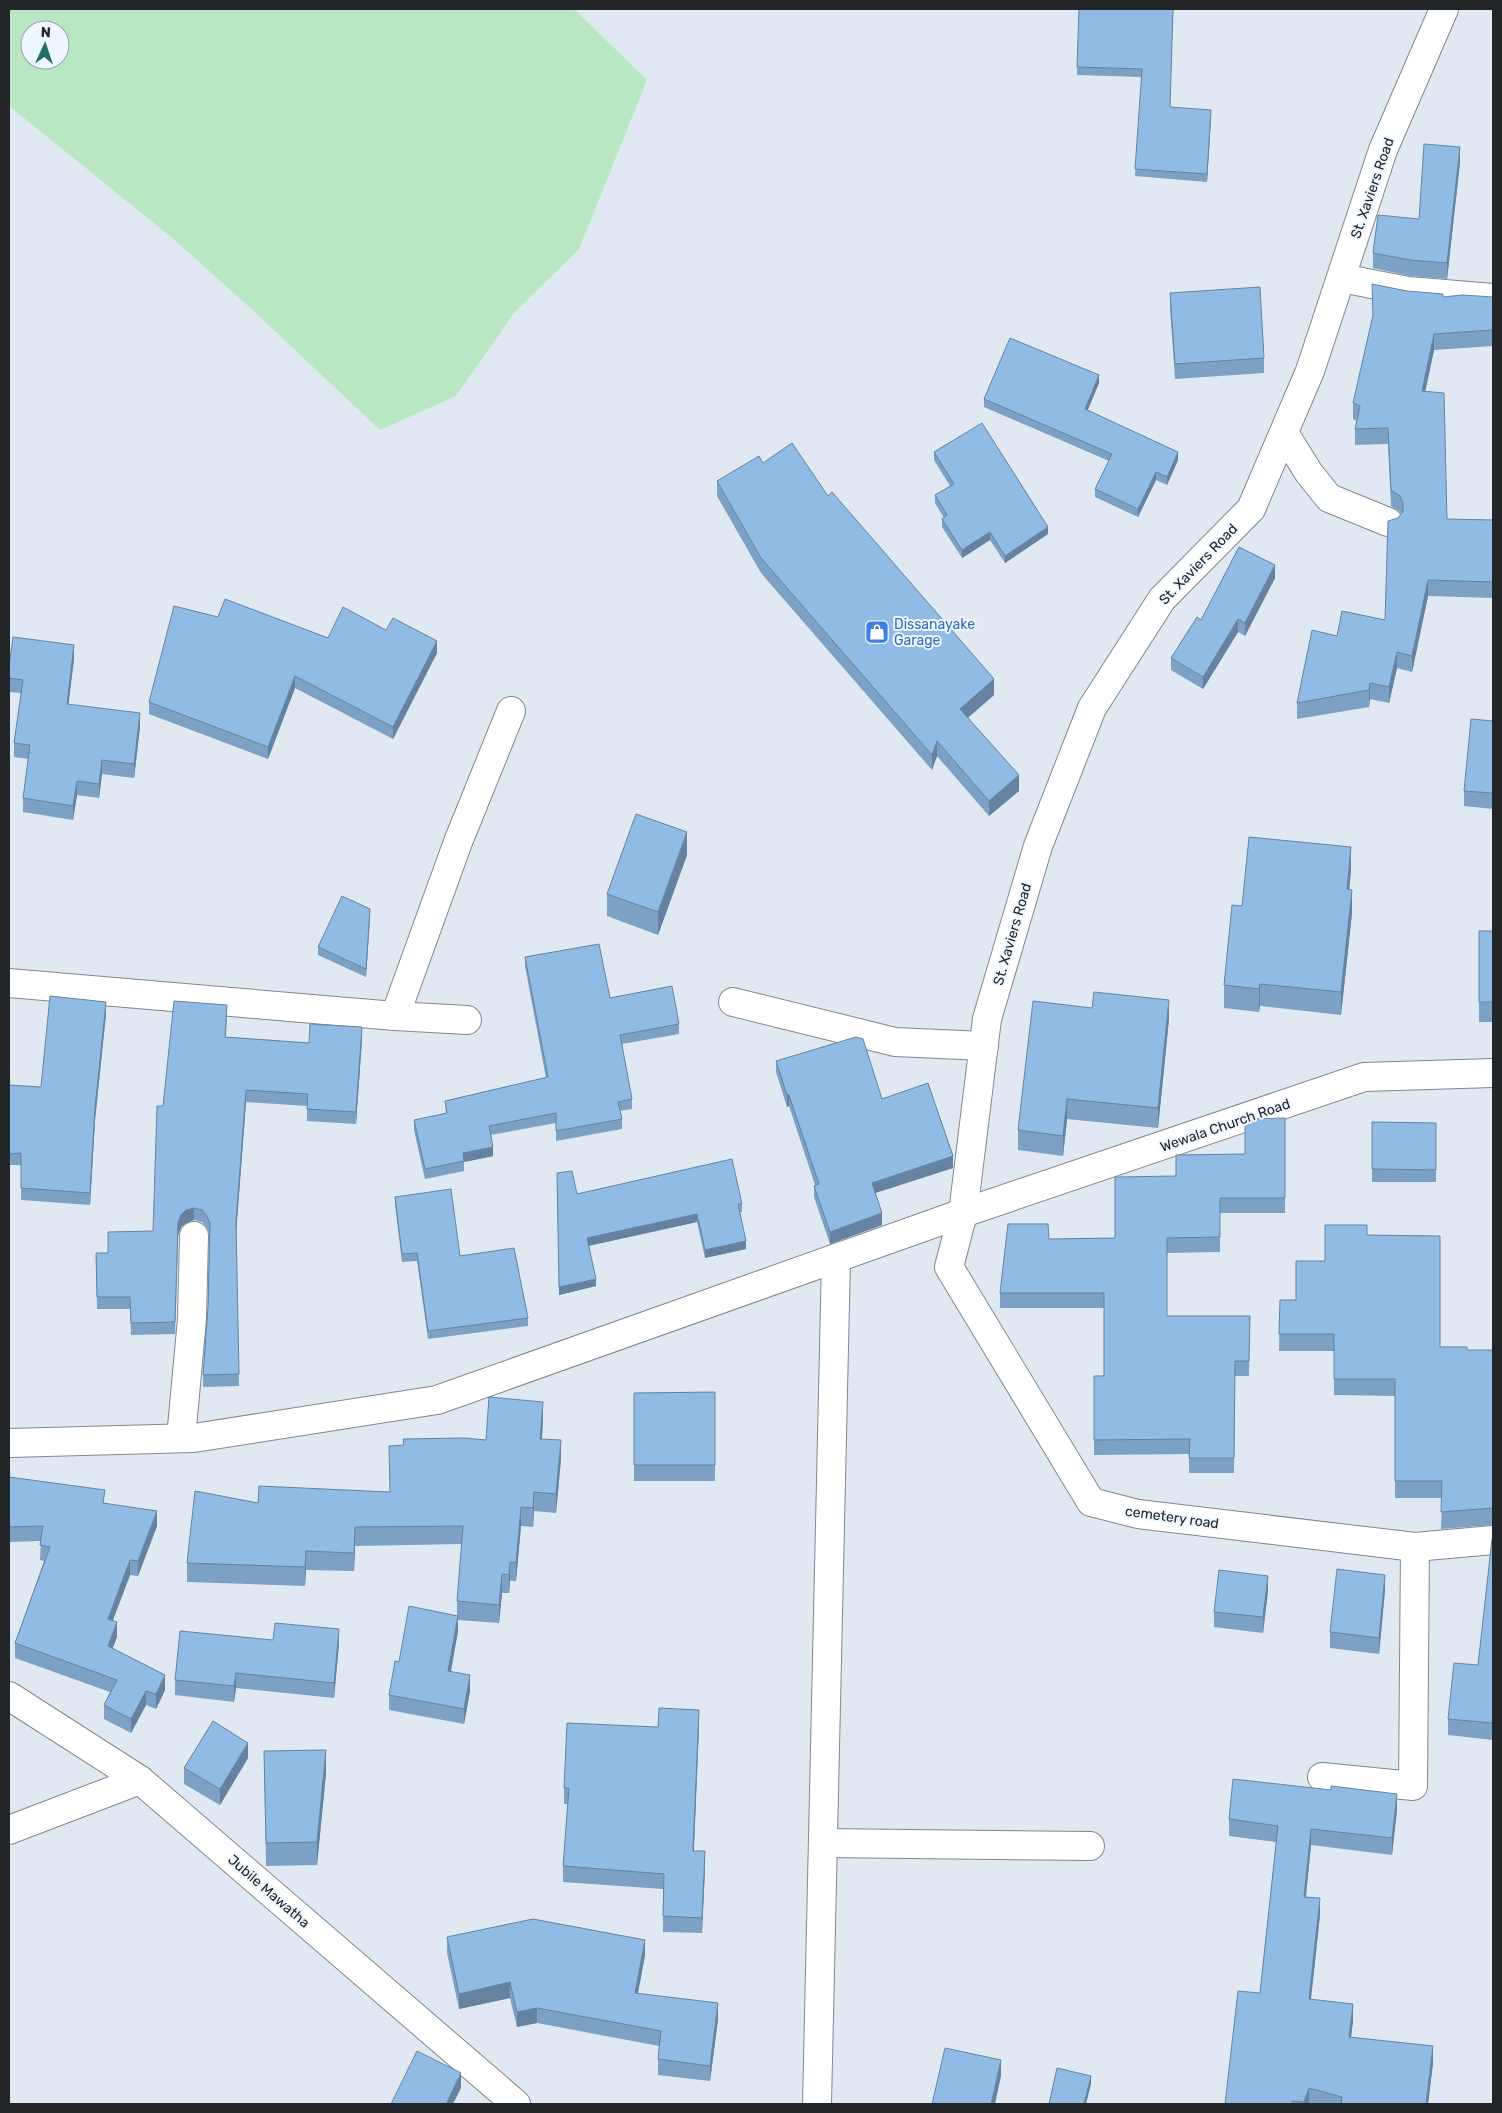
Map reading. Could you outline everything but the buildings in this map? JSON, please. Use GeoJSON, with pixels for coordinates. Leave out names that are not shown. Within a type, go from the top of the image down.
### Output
{"type":"FeatureCollection","features":[{"type":"Feature","properties":{"kind":"street","name":"St. Xaviers Road"},"geometry":{"type":"LineString","coordinates":[[963,1213],[987,1019],[1038,846],[1092,708],[1162,599],[1251,509],[1310,371],[1383,150],[1444,9]]}},
{"type":"Feature","properties":{"kind":"street"},"geometry":{"type":"LineString","coordinates":[[1341,278],[1408,291],[1493,298]]}},
{"type":"Feature","properties":{"kind":"street"},"geometry":{"type":"LineString","coordinates":[[1284,434],[1309,473],[1329,498],[1388,522]]}},
{"type":"Feature","properties":{"kind":"street"},"geometry":{"type":"LineString","coordinates":[[395,1016],[458,842],[512,711]]}},
{"type":"Feature","properties":{"kind":"street"},"geometry":{"type":"LineString","coordinates":[[9,983],[395,1016],[468,1020]]}},
{"type":"Feature","properties":{"kind":"street"},"geometry":{"type":"LineString","coordinates":[[733,1002],[895,1042],[984,1046]]}},
{"type":"Feature","properties":{"kind":"street","name":"Wewala Church Road"},"geometry":{"type":"LineString","coordinates":[[9,1443],[194,1438],[437,1400],[963,1213],[1364,1078],[1493,1073]]}},
{"type":"Feature","properties":{"kind":"street","name":"cemetery road"},"geometry":{"type":"LineString","coordinates":[[963,1213],[948,1267],[1091,1502],[1138,1514],[1415,1547],[1493,1540]]}},
{"type":"Feature","properties":{"kind":"street"},"geometry":{"type":"LineString","coordinates":[[181,1438],[192,1319],[194,1236]]}},
{"type":"Feature","properties":{"kind":"street"},"geometry":{"type":"LineString","coordinates":[[817,2104],[836,1258]]}},
{"type":"Feature","properties":{"kind":"street"},"geometry":{"type":"LineString","coordinates":[[1322,1777],[1413,1786],[1415,1547]]}},
{"type":"Feature","properties":{"kind":"street","name":"Jubile Mawatha"},"geometry":{"type":"LineString","coordinates":[[9,1696],[140,1780],[516,2104]]}},
{"type":"Feature","properties":{"kind":"street"},"geometry":{"type":"LineString","coordinates":[[9,1830],[140,1780]]}},
{"type":"Feature","properties":{"kind":"street"},"geometry":{"type":"LineString","coordinates":[[823,1843],[1090,1846]]}},
{"type":"Feature","properties":{"kind":"green space"},"geometry":{"type":"Polygon","coordinates":[[[9,9],[574,9],[647,80],[579,249],[514,313],[456,396],[380,430],[247,305],[170,236],[9,106],[9,9]]]}},
{"type":"Feature","properties":{"kind":"place","name":"Dissanayake Garage"},"geometry":{"type":"Point","coordinates":[877,632]}}]}
